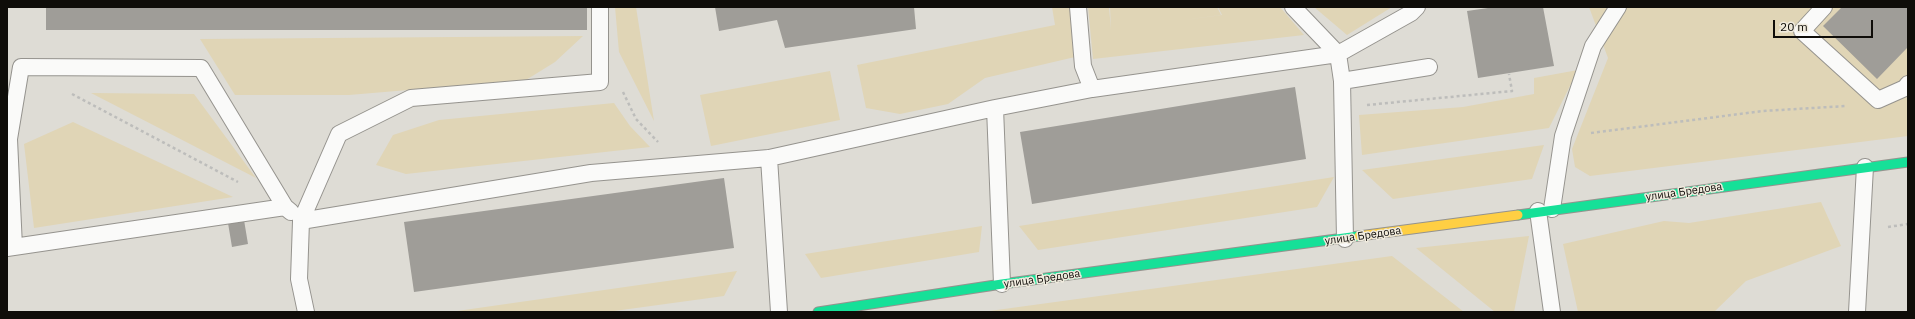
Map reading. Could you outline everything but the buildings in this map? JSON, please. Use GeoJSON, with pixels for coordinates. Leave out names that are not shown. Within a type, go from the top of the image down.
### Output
{"type":"FeatureCollection","features":[{"type":"Feature","properties":{"kind":"main road","name":"улица Бредова"},"geometry":{"type":"LineString","coordinates":[[818,312],[1002,284],[1908,162]]}},
{"type":"Feature","properties":{"kind":"lane"},"geometry":{"type":"LineString","coordinates":[[306,312],[299,279],[301,221],[339,134],[411,98],[600,82],[600,7]]}},
{"type":"Feature","properties":{"kind":"lane"},"geometry":{"type":"LineString","coordinates":[[1078,7],[1083,66],[1092,89]]}},
{"type":"Feature","properties":{"kind":"lane"},"geometry":{"type":"LineString","coordinates":[[1293,7],[1338,54],[1342,81],[1345,239]]}},
{"type":"Feature","properties":{"kind":"lane"},"geometry":{"type":"LineString","coordinates":[[301,221],[591,173],[769,158],[995,108],[1092,89],[1338,54],[1411,13],[1417,7]]}},
{"type":"Feature","properties":{"kind":"lane"},"geometry":{"type":"LineString","coordinates":[[1552,312],[1545,210],[1563,136],[1593,46],[1618,7]]}},
{"type":"Feature","properties":{"kind":"lane"},"geometry":{"type":"LineString","coordinates":[[1824,7],[1802,31],[1878,100],[1905,88],[1908,84]]}},
{"type":"Feature","properties":{"kind":"lane"},"geometry":{"type":"LineString","coordinates":[[285,207],[11,247],[9,139],[21,67],[201,68],[285,207],[301,221]]}},
{"type":"Feature","properties":{"kind":"lane"},"geometry":{"type":"LineString","coordinates":[[1342,81],[1429,67]]}},
{"type":"Feature","properties":{"kind":"lane"},"geometry":{"type":"LineString","coordinates":[[995,108],[1002,284]]}},
{"type":"Feature","properties":{"kind":"lane"},"geometry":{"type":"LineString","coordinates":[[769,158],[779,312]]}},
{"type":"Feature","properties":{"kind":"lane"},"geometry":{"type":"LineString","coordinates":[[1857,312],[1866,167]]}},
{"type":"Feature","properties":{"kind":"path"},"geometry":{"type":"LineString","coordinates":[[1343,108],[1512,92],[1509,74]]}},
{"type":"Feature","properties":{"kind":"path"},"geometry":{"type":"LineString","coordinates":[[620,85],[636,119],[680,166]]}},
{"type":"Feature","properties":{"kind":"path"},"geometry":{"type":"LineString","coordinates":[[70,93],[243,185]]}},
{"type":"Feature","properties":{"kind":"path"},"geometry":{"type":"LineString","coordinates":[[1563,136],[1763,111],[1869,105],[1878,100]]}},
{"type":"Feature","properties":{"kind":"shaded area"},"geometry":{"type":"Polygon","coordinates":[[[615,7],[636,7],[654,121],[619,52],[615,7]]]}},
{"type":"Feature","properties":{"kind":"shaded area"},"geometry":{"type":"Polygon","coordinates":[[[1052,7],[1070,7],[1075,57],[985,78],[948,104],[900,114],[866,108],[857,65],[1055,25],[1052,7]]]}},
{"type":"Feature","properties":{"kind":"shaded area"},"geometry":{"type":"Polygon","coordinates":[[[1088,7],[1109,7],[1111,30],[1110,7],[1217,7],[1221,15],[1177,21],[1222,15],[1218,7],[1280,7],[1304,35],[1093,59],[1088,7]]]}},
{"type":"Feature","properties":{"kind":"shaded area"},"geometry":{"type":"Polygon","coordinates":[[[1314,7],[1392,7],[1347,35],[1314,7]]]}},
{"type":"Feature","properties":{"kind":"shaded area"},"geometry":{"type":"Polygon","coordinates":[[[1589,7],[1908,7],[1908,136],[1590,176],[1575,167],[1572,149],[1608,58],[1589,7]]]}},
{"type":"Feature","properties":{"kind":"shaded area"},"geometry":{"type":"Polygon","coordinates":[[[583,36],[555,62],[526,80],[349,95],[235,95],[200,39],[583,36]]]}},
{"type":"Feature","properties":{"kind":"shaded area"},"geometry":{"type":"Polygon","coordinates":[[[1578,70],[1549,128],[1362,155],[1359,115],[1463,107],[1534,94],[1534,78],[1578,70]]]}},
{"type":"Feature","properties":{"kind":"shaded area"},"geometry":{"type":"Polygon","coordinates":[[[830,71],[840,120],[711,146],[700,95],[830,71]]]}},
{"type":"Feature","properties":{"kind":"shaded area"},"geometry":{"type":"Polygon","coordinates":[[[91,93],[194,94],[256,178],[91,93]]]}},
{"type":"Feature","properties":{"kind":"shaded area"},"geometry":{"type":"Polygon","coordinates":[[[614,103],[630,126],[650,147],[406,174],[376,165],[393,135],[439,120],[614,103]]]}},
{"type":"Feature","properties":{"kind":"shaded area"},"geometry":{"type":"Polygon","coordinates":[[[73,122],[233,197],[34,228],[24,144],[73,122]]]}},
{"type":"Feature","properties":{"kind":"shaded area"},"geometry":{"type":"Polygon","coordinates":[[[1544,145],[1532,179],[1393,199],[1362,170],[1544,145]]]}},
{"type":"Feature","properties":{"kind":"shaded area"},"geometry":{"type":"Polygon","coordinates":[[[1334,177],[1317,207],[1038,250],[1019,226],[1334,177]]]}},
{"type":"Feature","properties":{"kind":"shaded area"},"geometry":{"type":"Polygon","coordinates":[[[1821,202],[1841,246],[1746,281],[1714,312],[1578,312],[1563,244],[1664,221],[1689,223],[1821,202]]]}},
{"type":"Feature","properties":{"kind":"shaded area"},"geometry":{"type":"Polygon","coordinates":[[[982,226],[979,252],[821,278],[805,254],[982,226]]]}},
{"type":"Feature","properties":{"kind":"shaded area"},"geometry":{"type":"Polygon","coordinates":[[[1529,236],[1514,312],[1495,312],[1416,248],[1529,236]]]}},
{"type":"Feature","properties":{"kind":"shaded area"},"geometry":{"type":"Polygon","coordinates":[[[1392,256],[1464,312],[982,312],[1392,256]]]}},
{"type":"Feature","properties":{"kind":"shaded area"},"geometry":{"type":"Polygon","coordinates":[[[737,271],[724,296],[607,312],[450,312],[737,271]]]}},
{"type":"Feature","properties":{"kind":"traffic: fast"},"geometry":{"type":"LineString","coordinates":[[1518,215],[1908,162]]}},
{"type":"Feature","properties":{"kind":"traffic: fast"},"geometry":{"type":"LineString","coordinates":[[818,312],[1002,284],[1359,236]]}},
{"type":"Feature","properties":{"kind":"traffic: slow"},"geometry":{"type":"LineString","coordinates":[[1359,236],[1518,215]]}}]}
